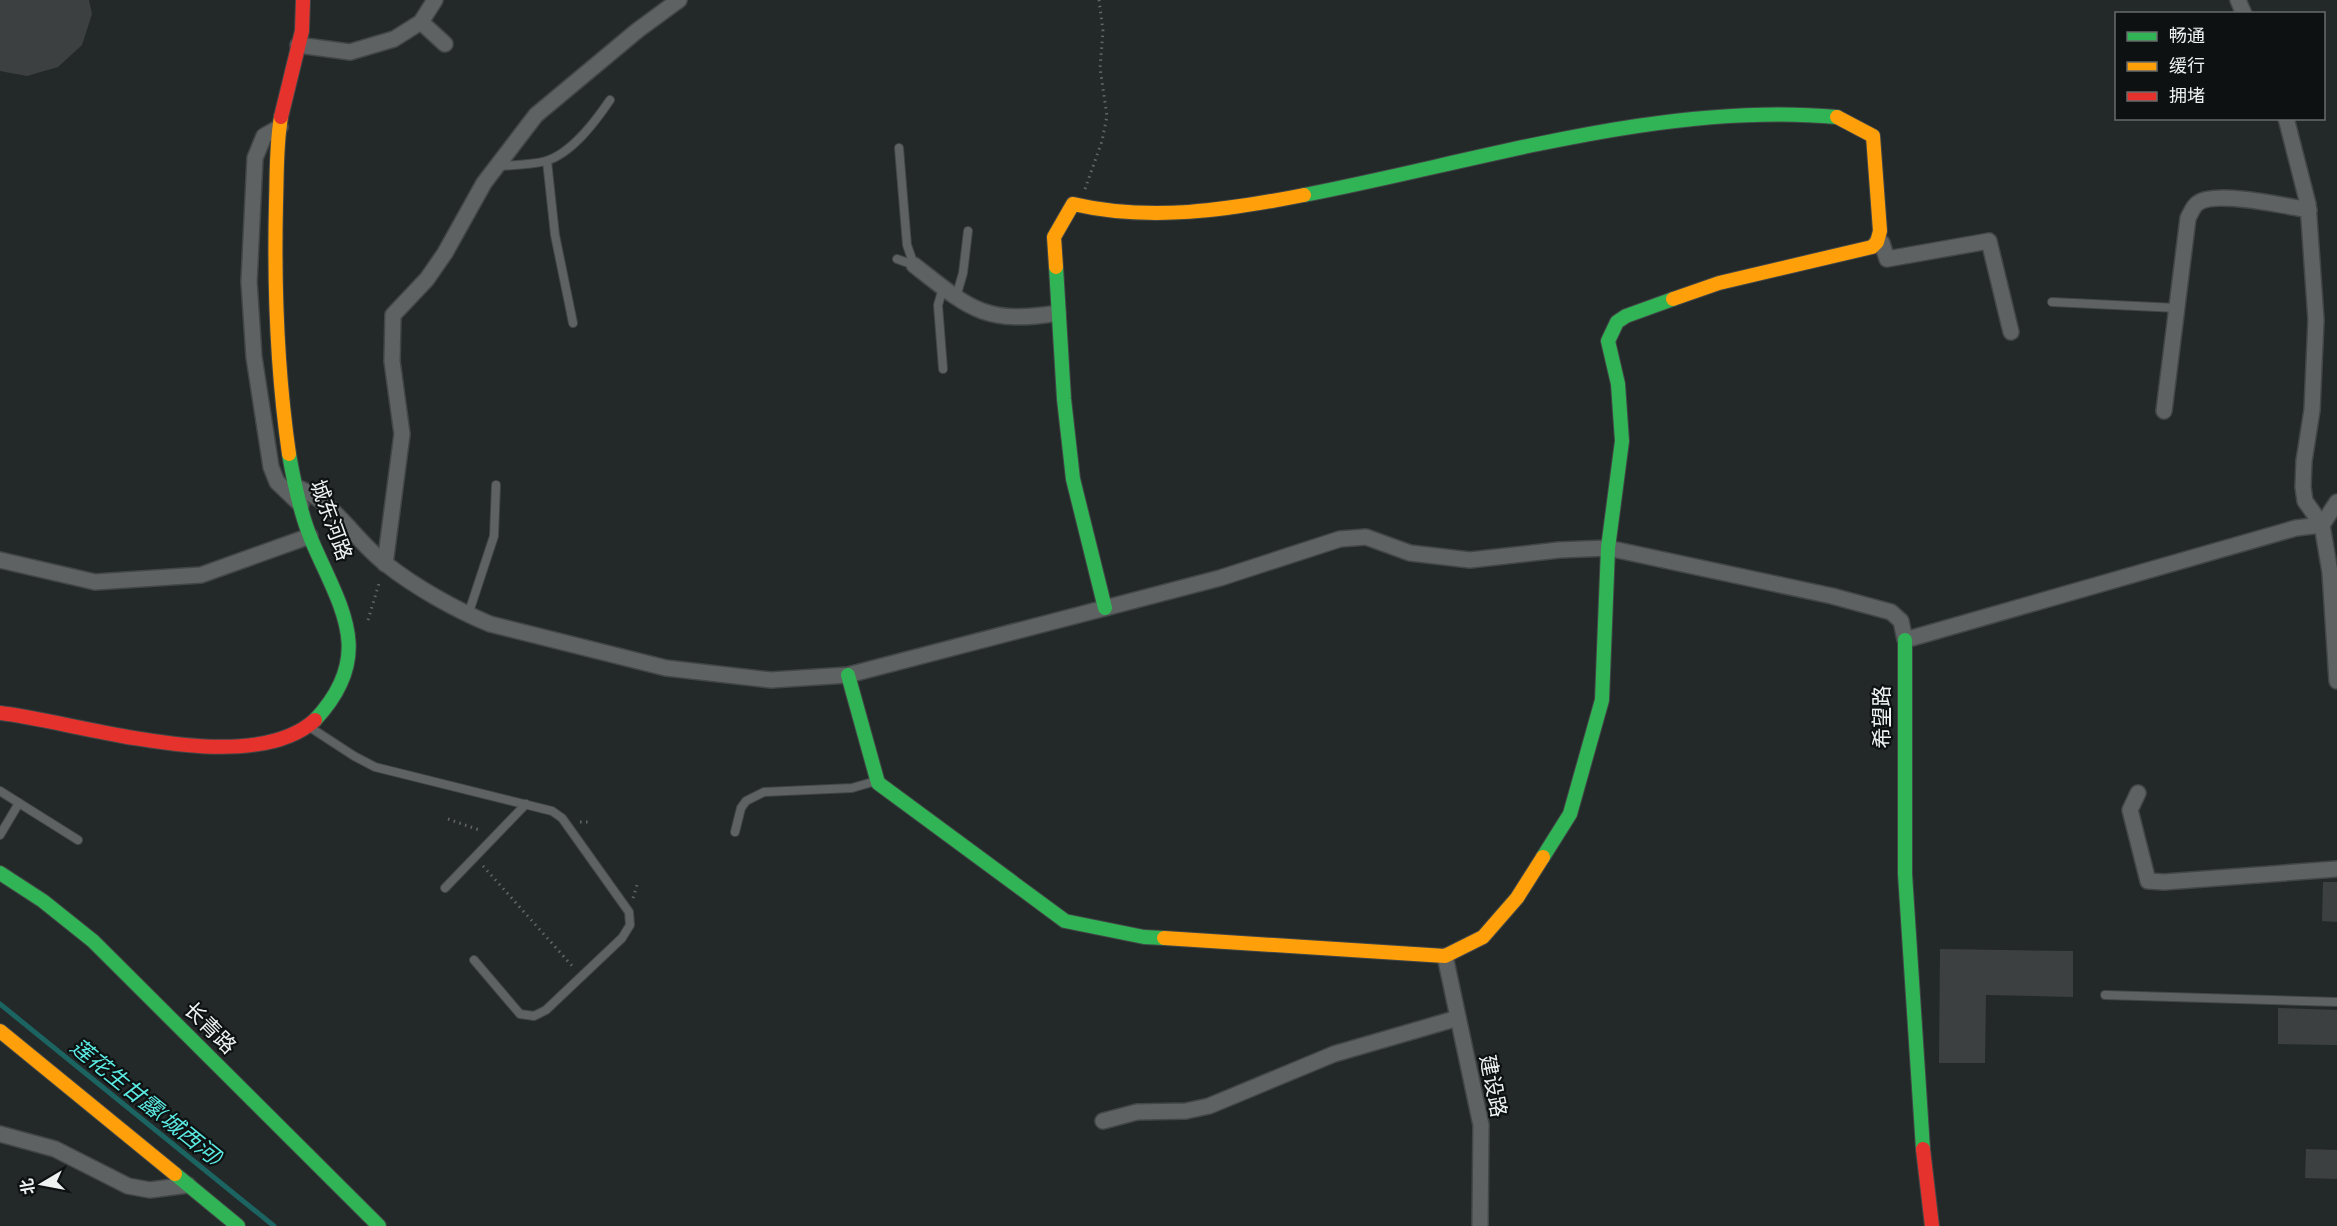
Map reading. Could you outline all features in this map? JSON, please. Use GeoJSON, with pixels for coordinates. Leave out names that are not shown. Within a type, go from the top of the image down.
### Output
{"type":"FeatureCollection","features":[{"type":"Feature","properties":{"kind":"street","name":"城东河路"},"geometry":{"type":"LineString","coordinates":[[0,713],[41,719],[105,734],[226,745],[276,742],[308,726],[324,710],[340,685],[351,655],[351,635],[341,602],[310,536],[301,505],[279,383],[274,281],[280,127],[298,45],[303,0]]}},
{"type":"Feature","properties":{"kind":"street"},"geometry":{"type":"LineString","coordinates":[[298,45],[350,52],[394,39],[421,22],[435,0]]}},
{"type":"Feature","properties":{"kind":"street"},"geometry":{"type":"LineString","coordinates":[[385,564],[402,434],[392,361],[393,315],[427,279],[445,253],[484,183],[536,115],[638,30],[679,0]]}},
{"type":"Feature","properties":{"kind":"street"},"geometry":{"type":"LineString","coordinates":[[421,22],[445,44]]}},
{"type":"Feature","properties":{"kind":"street"},"geometry":{"type":"LineString","coordinates":[[848,675],[878,780],[1065,921],[1144,937],[1445,956],[1483,937],[1517,897],[1570,814],[1602,700],[1608,548],[1622,441],[1621,403],[1608,341],[1617,322],[1626,316],[1719,283],[1866,249],[1877,242],[1880,231],[1873,136],[1869,129],[1849,119],[1815,113],[1715,117],[1614,130],[1356,185],[1192,212],[1123,213],[1073,204],[1054,237],[1067,436],[1082,522],[1105,608]]}},
{"type":"Feature","properties":{"kind":"street"},"geometry":{"type":"LineString","coordinates":[[2286,120],[2309,210],[2316,320],[2312,410],[2304,461],[2303,487],[2306,501],[2322,525],[2330,572],[2337,681]]}},
{"type":"Feature","properties":{"kind":"street"},"geometry":{"type":"LineString","coordinates":[[280,127],[264,136],[255,159],[249,282],[254,357],[271,467],[277,482],[301,505]]}},
{"type":"Feature","properties":{"kind":"street"},"geometry":{"type":"LineString","coordinates":[[2164,411],[2188,218],[2199,202],[2217,197],[2309,210]]}},
{"type":"Feature","properties":{"kind":"street"},"geometry":{"type":"LineString","coordinates":[[1877,242],[1882,243],[1887,259],[1989,241],[2011,332]]}},
{"type":"Feature","properties":{"kind":"street"},"geometry":{"type":"LineString","coordinates":[[914,266],[968,307],[993,316],[1030,318],[1058,313]]}},
{"type":"Feature","properties":{"kind":"street"},"geometry":{"type":"LineString","coordinates":[[296,487],[320,499],[385,564],[468,615],[490,624],[666,668],[771,680],[848,675],[1221,578],[1302,550],[1352,537],[1366,537],[1410,553],[1470,560],[1559,550],[1608,548],[1832,596],[1891,612],[1901,621],[1905,640],[2296,528],[2322,525]]}},
{"type":"Feature","properties":{"kind":"street"},"geometry":{"type":"LineString","coordinates":[[2322,525],[2337,502]]}},
{"type":"Feature","properties":{"kind":"street"},"geometry":{"type":"LineString","coordinates":[[0,560],[95,582],[201,575],[310,536]]}},
{"type":"Feature","properties":{"kind":"street","name":"希望路"},"geometry":{"type":"LineString","coordinates":[[1905,640],[1905,874],[1923,1150],[1932,1226]]}},
{"type":"Feature","properties":{"kind":"street"},"geometry":{"type":"LineString","coordinates":[[2138,793],[2130,810],[2148,881],[2164,882],[2337,869]]}},
{"type":"Feature","properties":{"kind":"street","name":"长青路"},"geometry":{"type":"LineString","coordinates":[[0,873],[43,901],[93,941],[379,1226]]}},
{"type":"Feature","properties":{"kind":"street","name":"建设路"},"geometry":{"type":"LineString","coordinates":[[1445,956],[1481,1125],[1480,1226]]}},
{"type":"Feature","properties":{"kind":"street"},"geometry":{"type":"LineString","coordinates":[[1103,1121],[1137,1112],[1186,1111],[1209,1106],[1334,1054],[1458,1018]]}},
{"type":"Feature","properties":{"kind":"street"},"geometry":{"type":"LineString","coordinates":[[0,1031],[238,1226]]}},
{"type":"Feature","properties":{"kind":"street"},"geometry":{"type":"LineString","coordinates":[[0,1134],[55,1149],[128,1186],[150,1190],[188,1185]]}},
{"type":"Feature","properties":{"kind":"lane"},"geometry":{"type":"LineString","coordinates":[[499,166],[547,161],[577,140],[610,100]]}},
{"type":"Feature","properties":{"kind":"lane"},"geometry":{"type":"LineString","coordinates":[[899,148],[907,245],[914,266]]}},
{"type":"Feature","properties":{"kind":"lane"},"geometry":{"type":"LineString","coordinates":[[547,161],[555,235],[573,323]]}},
{"type":"Feature","properties":{"kind":"lane"},"geometry":{"type":"LineString","coordinates":[[956,297],[963,273],[968,231]]}},
{"type":"Feature","properties":{"kind":"lane"},"geometry":{"type":"LineString","coordinates":[[897,258],[914,266]]}},
{"type":"Feature","properties":{"kind":"lane"},"geometry":{"type":"LineString","coordinates":[[943,288],[938,305],[943,369]]}},
{"type":"Feature","properties":{"kind":"lane"},"geometry":{"type":"LineString","coordinates":[[2052,302],[2177,308]]}},
{"type":"Feature","properties":{"kind":"lane"},"geometry":{"type":"LineString","coordinates":[[468,615],[494,536],[496,484]]}},
{"type":"Feature","properties":{"kind":"lane"},"geometry":{"type":"LineString","coordinates":[[308,726],[375,767],[552,811],[562,818],[629,912],[630,925],[626,934],[546,1010],[528,1017],[520,1014],[474,960]]}},
{"type":"Feature","properties":{"kind":"lane"},"geometry":{"type":"LineString","coordinates":[[735,832],[741,808],[746,801],[764,792],[852,788],[878,780]]}},
{"type":"Feature","properties":{"kind":"lane"},"geometry":{"type":"LineString","coordinates":[[0,791],[78,840]]}},
{"type":"Feature","properties":{"kind":"lane"},"geometry":{"type":"LineString","coordinates":[[0,835],[19,803]]}},
{"type":"Feature","properties":{"kind":"lane"},"geometry":{"type":"LineString","coordinates":[[445,888],[526,804]]}},
{"type":"Feature","properties":{"kind":"lane"},"geometry":{"type":"LineString","coordinates":[[2105,995],[2337,1002]]}},
{"type":"Feature","properties":{"kind":"path"},"geometry":{"type":"LineString","coordinates":[[1073,204],[1083,195],[1107,116],[1100,68],[1103,30],[1099,0]]}},
{"type":"Feature","properties":{"kind":"path"},"geometry":{"type":"LineString","coordinates":[[367,624],[385,564]]}},
{"type":"Feature","properties":{"kind":"path"},"geometry":{"type":"LineString","coordinates":[[448,819],[495,837]]}},
{"type":"Feature","properties":{"kind":"path"},"geometry":{"type":"LineString","coordinates":[[475,857],[582,976]]}},
{"type":"Feature","properties":{"kind":"building"},"geometry":{"type":"Polygon","coordinates":[[[0,0],[89,0],[92,14],[82,45],[58,67],[27,76],[0,71],[0,0]]]}},
{"type":"Feature","properties":{"kind":"building"},"geometry":{"type":"Polygon","coordinates":[[[2323,882],[2337,882],[2337,922],[2322,921],[2323,882]]]}},
{"type":"Feature","properties":{"kind":"building"},"geometry":{"type":"Polygon","coordinates":[[[1940,949],[2073,951],[2073,997],[1986,995],[1985,1063],[1939,1063],[1940,949]]]}},
{"type":"Feature","properties":{"kind":"building"},"geometry":{"type":"Polygon","coordinates":[[[2278,1008],[2337,1010],[2337,1045],[2278,1044],[2278,1008]]]}},
{"type":"Feature","properties":{"kind":"building"},"geometry":{"type":"Polygon","coordinates":[[[2306,1149],[2337,1150],[2337,1179],[2305,1178],[2306,1149]]]}},
{"type":"Feature","properties":{"kind":"waterway","name":"莲花生甘露(城西河)"},"geometry":{"type":"LineString","coordinates":[[0,1004],[274,1226]]}},
{"type":"Feature","properties":{"kind":"traffic: fast"},"geometry":{"type":"LineString","coordinates":[[1304,195],[1502,152],[1637,126],[1705,118],[1771,114],[1837,117]]}},
{"type":"Feature","properties":{"kind":"traffic: fast"},"geometry":{"type":"LineString","coordinates":[[1056,267],[1064,399],[1073,479],[1105,608]]}},
{"type":"Feature","properties":{"kind":"traffic: fast"},"geometry":{"type":"LineString","coordinates":[[1543,857],[1570,814],[1602,700],[1608,548],[1622,441],[1618,384],[1608,341],[1617,322],[1626,316],[1673,299]]}},
{"type":"Feature","properties":{"kind":"traffic: fast"},"geometry":{"type":"LineString","coordinates":[[289,454],[304,518],[333,587],[347,630],[349,652],[345,673],[334,696],[315,720]]}},
{"type":"Feature","properties":{"kind":"traffic: fast"},"geometry":{"type":"LineString","coordinates":[[1905,640],[1905,874],[1923,1149]]}},
{"type":"Feature","properties":{"kind":"traffic: fast"},"geometry":{"type":"LineString","coordinates":[[848,675],[878,783],[1065,921],[1144,937],[1164,938]]}},
{"type":"Feature","properties":{"kind":"traffic: fast"},"geometry":{"type":"LineString","coordinates":[[0,873],[43,901],[93,941],[379,1226]]}},
{"type":"Feature","properties":{"kind":"traffic: fast"},"geometry":{"type":"LineString","coordinates":[[175,1174],[238,1226]]}},
{"type":"Feature","properties":{"kind":"traffic: slow"},"geometry":{"type":"LineString","coordinates":[[281,117],[277,160],[276,297],[279,360],[289,454]]}},
{"type":"Feature","properties":{"kind":"traffic: slow"},"geometry":{"type":"LineString","coordinates":[[1673,299],[1719,283],[1872,247],[1877,242],[1880,231],[1873,136],[1837,117]]}},
{"type":"Feature","properties":{"kind":"traffic: slow"},"geometry":{"type":"LineString","coordinates":[[1056,267],[1054,237],[1073,204],[1131,212],[1189,212],[1304,195]]}},
{"type":"Feature","properties":{"kind":"traffic: slow"},"geometry":{"type":"LineString","coordinates":[[1164,938],[1445,956],[1483,937],[1517,898],[1543,857]]}},
{"type":"Feature","properties":{"kind":"traffic: slow"},"geometry":{"type":"LineString","coordinates":[[0,1031],[175,1174]]}},
{"type":"Feature","properties":{"kind":"traffic: jam"},"geometry":{"type":"LineString","coordinates":[[281,117],[302,31],[303,0]]}},
{"type":"Feature","properties":{"kind":"traffic: jam"},"geometry":{"type":"LineString","coordinates":[[0,713],[117,735],[207,747],[249,745],[286,737],[315,720]]}},
{"type":"Feature","properties":{"kind":"traffic: jam"},"geometry":{"type":"LineString","coordinates":[[1923,1149],[1932,1226]]}}]}
